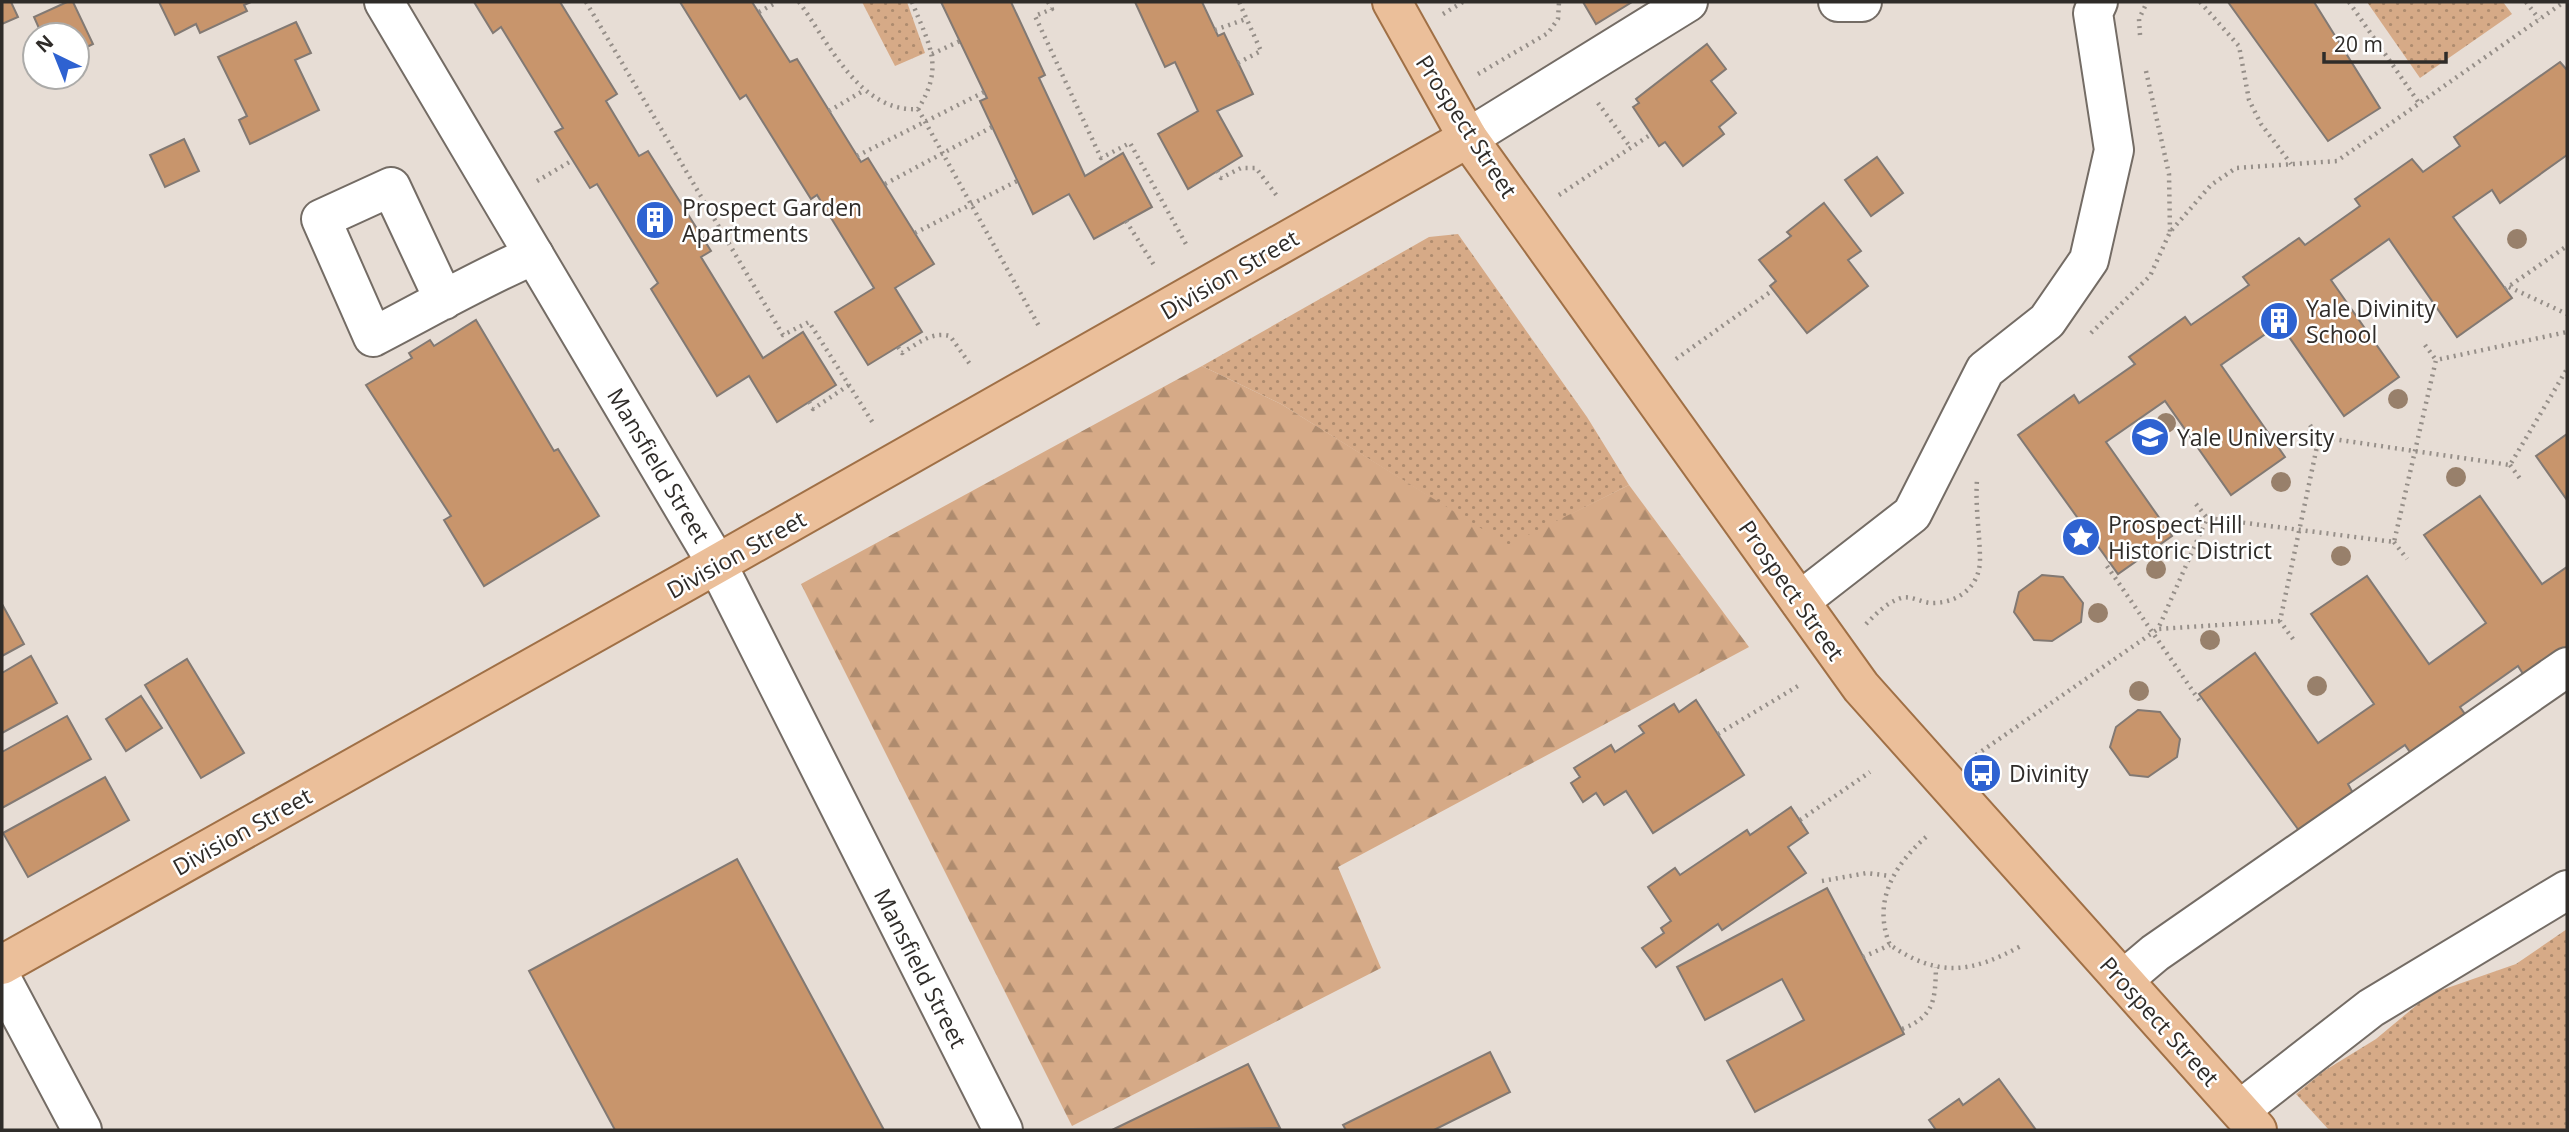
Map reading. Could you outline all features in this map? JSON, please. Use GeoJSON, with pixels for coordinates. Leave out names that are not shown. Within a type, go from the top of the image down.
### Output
{"type":"FeatureCollection","features":[{"type":"Feature","properties":{"kind":"main road","name":"Prospect Street"},"geometry":{"type":"LineString","coordinates":[[1391,2],[1468,138],[1861,687],[2249,1120]]}},
{"type":"Feature","properties":{"kind":"main road","name":"Division Street"},"geometry":{"type":"LineString","coordinates":[[2,965],[1468,138]]}},
{"type":"Feature","properties":{"kind":"street","name":"Mansfield Street"},"geometry":{"type":"LineString","coordinates":[[384,2],[717,564],[1003,1130]]}},
{"type":"Feature","properties":{"kind":"street"},"geometry":{"type":"LineString","coordinates":[[1468,138],[1688,2]]}},
{"type":"Feature","properties":{"kind":"street"},"geometry":{"type":"LineString","coordinates":[[1838,2],[1862,2]]}},
{"type":"Feature","properties":{"kind":"street"},"geometry":{"type":"LineString","coordinates":[[1800,601],[1912,514],[1985,370],[2047,321],[2089,260],[2114,150],[2093,13],[2098,2]]}},
{"type":"Feature","properties":{"kind":"street"},"geometry":{"type":"LineString","coordinates":[[444,300],[496,271],[534,255]]}},
{"type":"Feature","properties":{"kind":"street"},"geometry":{"type":"LineString","coordinates":[[2123,980],[2155,953],[2567,667]]}},
{"type":"Feature","properties":{"kind":"street"},"geometry":{"type":"LineString","coordinates":[[2249,1120],[2371,1008],[2567,890]]}},
{"type":"Feature","properties":{"kind":"street"},"geometry":{"type":"LineString","coordinates":[[2,980],[82,1130]]}},
{"type":"Feature","properties":{"kind":"path"},"geometry":{"type":"LineString","coordinates":[[586,2],[783,335],[809,322],[873,423]]}},
{"type":"Feature","properties":{"kind":"path"},"geometry":{"type":"LineString","coordinates":[[759,12],[777,2]]}},
{"type":"Feature","properties":{"kind":"path"},"geometry":{"type":"LineString","coordinates":[[799,2],[863,91],[900,110],[918,109]]}},
{"type":"Feature","properties":{"kind":"path"},"geometry":{"type":"LineString","coordinates":[[912,2],[932,54],[934,72],[931,86],[918,109]]}},
{"type":"Feature","properties":{"kind":"path"},"geometry":{"type":"LineString","coordinates":[[1048,2],[1052,9],[1035,16],[1101,158],[1130,143],[1187,246]]}},
{"type":"Feature","properties":{"kind":"path"},"geometry":{"type":"LineString","coordinates":[[1238,62],[1261,51],[1239,2]]}},
{"type":"Feature","properties":{"kind":"path"},"geometry":{"type":"LineString","coordinates":[[1443,14],[1464,2]]}},
{"type":"Feature","properties":{"kind":"path"},"geometry":{"type":"LineString","coordinates":[[1474,76],[1548,33],[1558,19],[1559,2]]}},
{"type":"Feature","properties":{"kind":"path"},"geometry":{"type":"LineString","coordinates":[[2141,43],[2139,19],[2147,2]]}},
{"type":"Feature","properties":{"kind":"path"},"geometry":{"type":"LineString","coordinates":[[2200,2],[2239,46],[2249,100],[2261,124],[2291,164]]}},
{"type":"Feature","properties":{"kind":"path"},"geometry":{"type":"LineString","coordinates":[[2349,2],[2419,103]]}},
{"type":"Feature","properties":{"kind":"path"},"geometry":{"type":"LineString","coordinates":[[2526,2],[2539,19]]}},
{"type":"Feature","properties":{"kind":"path"},"geometry":{"type":"LineString","coordinates":[[2081,340],[2150,276],[2170,232],[2211,185],[2236,168],[2337,161],[2564,2]]}},
{"type":"Feature","properties":{"kind":"path"},"geometry":{"type":"LineString","coordinates":[[1215,30],[1246,19]]}},
{"type":"Feature","properties":{"kind":"path"},"geometry":{"type":"LineString","coordinates":[[932,54],[960,41]]}},
{"type":"Feature","properties":{"kind":"path"},"geometry":{"type":"LineString","coordinates":[[2144,66],[2169,174],[2170,232]]}},
{"type":"Feature","properties":{"kind":"path"},"geometry":{"type":"LineString","coordinates":[[829,111],[863,91]]}},
{"type":"Feature","properties":{"kind":"path"},"geometry":{"type":"LineString","coordinates":[[858,156],[984,92]]}},
{"type":"Feature","properties":{"kind":"path"},"geometry":{"type":"LineString","coordinates":[[1594,97],[1631,148]]}},
{"type":"Feature","properties":{"kind":"path"},"geometry":{"type":"LineString","coordinates":[[918,109],[1040,328]]}},
{"type":"Feature","properties":{"kind":"path"},"geometry":{"type":"LineString","coordinates":[[885,184],[992,127]]}},
{"type":"Feature","properties":{"kind":"path"},"geometry":{"type":"LineString","coordinates":[[1559,195],[1650,135]]}},
{"type":"Feature","properties":{"kind":"path"},"geometry":{"type":"LineString","coordinates":[[537,181],[573,160]]}},
{"type":"Feature","properties":{"kind":"path"},"geometry":{"type":"LineString","coordinates":[[1217,171],[1221,178],[1241,168],[1256,168],[1277,196]]}},
{"type":"Feature","properties":{"kind":"path"},"geometry":{"type":"LineString","coordinates":[[915,233],[1017,181]]}},
{"type":"Feature","properties":{"kind":"path"},"geometry":{"type":"LineString","coordinates":[[1126,221],[1154,265]]}},
{"type":"Feature","properties":{"kind":"path"},"geometry":{"type":"LineString","coordinates":[[2567,246],[2507,287],[2567,314]]}},
{"type":"Feature","properties":{"kind":"path"},"geometry":{"type":"LineString","coordinates":[[1676,359],[1773,290]]}},
{"type":"Feature","properties":{"kind":"path"},"geometry":{"type":"LineString","coordinates":[[2435,360],[2567,332]]}},
{"type":"Feature","properties":{"kind":"path"},"geometry":{"type":"LineString","coordinates":[[898,347],[902,353],[940,333],[950,336],[972,367]]}},
{"type":"Feature","properties":{"kind":"path"},"geometry":{"type":"LineString","coordinates":[[2394,542],[2435,360],[2425,345]]}},
{"type":"Feature","properties":{"kind":"path"},"geometry":{"type":"LineString","coordinates":[[2510,465],[2567,369]]}},
{"type":"Feature","properties":{"kind":"path"},"geometry":{"type":"LineString","coordinates":[[809,402],[813,409],[849,385]]}},
{"type":"Feature","properties":{"kind":"path"},"geometry":{"type":"LineString","coordinates":[[2293,639],[2280,621],[2319,438],[2310,425]]}},
{"type":"Feature","properties":{"kind":"path"},"geometry":{"type":"LineString","coordinates":[[2319,438],[2510,465],[2521,480]]}},
{"type":"Feature","properties":{"kind":"path"},"geometry":{"type":"LineString","coordinates":[[1866,624],[1885,605],[1904,597],[1931,603],[1958,599],[1972,585],[1980,563],[1975,504],[1977,477]]}},
{"type":"Feature","properties":{"kind":"path"},"geometry":{"type":"LineString","coordinates":[[2196,504],[2207,518],[2394,542],[2407,559]]}},
{"type":"Feature","properties":{"kind":"path"},"geometry":{"type":"LineString","coordinates":[[1976,755],[2155,630],[2207,518]]}},
{"type":"Feature","properties":{"kind":"path"},"geometry":{"type":"LineString","coordinates":[[2107,566],[2155,630],[2201,703]]}},
{"type":"Feature","properties":{"kind":"path"},"geometry":{"type":"LineString","coordinates":[[2155,630],[2280,621]]}},
{"type":"Feature","properties":{"kind":"path"},"geometry":{"type":"LineString","coordinates":[[1718,734],[1798,686]]}},
{"type":"Feature","properties":{"kind":"path"},"geometry":{"type":"LineString","coordinates":[[1800,820],[1870,772]]}},
{"type":"Feature","properties":{"kind":"path"},"geometry":{"type":"LineString","coordinates":[[1926,837],[1906,855],[1891,876],[1884,903],[1884,931],[1890,945],[1908,957],[1936,967],[1974,967],[1993,961],[2021,946]]}},
{"type":"Feature","properties":{"kind":"path"},"geometry":{"type":"LineString","coordinates":[[1822,881],[1867,873],[1891,876]]}},
{"type":"Feature","properties":{"kind":"path"},"geometry":{"type":"LineString","coordinates":[[1863,957],[1890,945]]}},
{"type":"Feature","properties":{"kind":"path"},"geometry":{"type":"LineString","coordinates":[[1902,1029],[1916,1023],[1936,999],[1936,967]]}},
{"type":"Feature","properties":{"kind":"green space"},"geometry":{"type":"Polygon","coordinates":[[[862,2],[907,2],[925,53],[895,66],[862,2]]]}},
{"type":"Feature","properties":{"kind":"green space"},"geometry":{"type":"Polygon","coordinates":[[[2367,2],[2503,2],[2512,14],[2420,78],[2367,2]]]}},
{"type":"Feature","properties":{"kind":"green space"},"geometry":{"type":"Polygon","coordinates":[[[1458,234],[1587,417],[1629,485],[1508,546],[1281,404],[1202,366],[1429,237],[1458,234]]]}},
{"type":"Feature","properties":{"kind":"green space"},"geometry":{"type":"Polygon","coordinates":[[[1202,366],[1281,404],[1508,545],[1629,485],[1749,647],[1338,867],[1381,968],[1072,1126],[801,584],[1202,366]]]}},
{"type":"Feature","properties":{"kind":"green space"},"geometry":{"type":"Polygon","coordinates":[[[2567,929],[2567,1130],[2329,1130],[2296,1094],[2324,1071],[2376,1039],[2430,994],[2516,964],[2567,929]]]}},
{"type":"Feature","properties":{"kind":"building"},"geometry":{"type":"Polygon","coordinates":[[[2,2],[11,2],[18,17],[2,24],[2,2]]]}},
{"type":"Feature","properties":{"kind":"building"},"geometry":{"type":"Polygon","coordinates":[[[67,2],[73,2],[82,21],[36,21],[34,17],[67,2]]]}},
{"type":"Feature","properties":{"kind":"building"},"geometry":{"type":"Polygon","coordinates":[[[159,2],[251,2],[244,5],[247,11],[200,33],[196,24],[175,35],[159,2]]]}},
{"type":"Feature","properties":{"kind":"building","name":"Prospect Garden Apartments"},"geometry":{"type":"Polygon","coordinates":[[[474,2],[560,2],[617,94],[606,101],[639,156],[648,151],[711,251],[701,257],[763,358],[803,332],[836,385],[777,422],[749,376],[717,396],[651,289],[658,283],[597,184],[590,188],[555,132],[563,128],[501,27],[493,33],[474,2]]]}},
{"type":"Feature","properties":{"kind":"building","name":"Prospect Garden Apartments"},"geometry":{"type":"Polygon","coordinates":[[[680,2],[752,2],[790,62],[797,59],[861,162],[868,158],[934,264],[895,288],[922,332],[868,365],[835,312],[874,288],[817,195],[811,199],[746,95],[740,99],[680,2]]]}},
{"type":"Feature","properties":{"kind":"building"},"geometry":{"type":"Polygon","coordinates":[[[941,2],[1011,2],[1045,75],[1039,78],[1085,176],[1123,153],[1152,207],[1094,239],[1069,194],[1033,214],[980,101],[987,98],[941,2]]]}},
{"type":"Feature","properties":{"kind":"building"},"geometry":{"type":"Polygon","coordinates":[[[1135,2],[1202,2],[1218,36],[1224,33],[1253,94],[1217,111],[1242,156],[1188,189],[1158,134],[1198,111],[1175,62],[1165,67],[1135,2]]]}},
{"type":"Feature","properties":{"kind":"building"},"geometry":{"type":"Polygon","coordinates":[[[1583,2],[1632,2],[1596,24],[1583,2]]]}},
{"type":"Feature","properties":{"kind":"building"},"geometry":{"type":"Polygon","coordinates":[[[2228,2],[2314,2],[2380,108],[2328,141],[2228,2]]]}},
{"type":"Feature","properties":{"kind":"building"},"geometry":{"type":"Polygon","coordinates":[[[296,22],[311,53],[295,60],[319,110],[250,144],[239,120],[247,116],[218,57],[296,22]]]}},
{"type":"Feature","properties":{"kind":"building"},"geometry":{"type":"Polygon","coordinates":[[[1707,44],[1726,69],[1711,81],[1736,113],[1719,127],[1724,134],[1683,166],[1665,142],[1659,146],[1633,107],[1639,103],[1636,99],[1707,44]]]}},
{"type":"Feature","properties":{"kind":"building","name":"Yale Divinity School"},"geometry":{"type":"Polygon","coordinates":[[[2560,62],[2567,70],[2567,155],[2500,203],[2492,190],[2453,217],[2512,298],[2457,337],[2389,239],[2331,280],[2399,377],[2344,416],[2280,324],[2221,365],[2285,457],[2231,495],[2165,401],[2106,442],[2172,536],[2118,574],[2018,435],[2074,395],[2079,403],[2135,364],[2129,357],[2185,317],[2191,325],[2249,285],[2243,277],[2299,238],[2305,245],[2360,206],[2355,199],[2412,159],[2423,172],[2460,146],[2454,137],[2560,62]]]}},
{"type":"Feature","properties":{"kind":"building"},"geometry":{"type":"Polygon","coordinates":[[[184,139],[199,171],[165,187],[150,155],[184,139]]]}},
{"type":"Feature","properties":{"kind":"building"},"geometry":{"type":"Polygon","coordinates":[[[1877,157],[1903,193],[1871,216],[1845,180],[1877,157]]]}},
{"type":"Feature","properties":{"kind":"building"},"geometry":{"type":"Polygon","coordinates":[[[1824,203],[1861,251],[1848,260],[1868,286],[1807,333],[1770,286],[1776,281],[1759,260],[1791,236],[1787,232],[1824,203]]]}},
{"type":"Feature","properties":{"kind":"building"},"geometry":{"type":"Polygon","coordinates":[[[476,320],[554,451],[558,449],[599,516],[484,586],[444,520],[451,516],[366,385],[412,358],[409,353],[430,340],[434,346],[476,320]]]}},
{"type":"Feature","properties":{"kind":"building"},"geometry":{"type":"Polygon","coordinates":[[[2567,434],[2567,500],[2536,456],[2567,434]]]}},
{"type":"Feature","properties":{"kind":"building"},"geometry":{"type":"Polygon","coordinates":[[[2480,496],[2542,584],[2567,567],[2567,648],[2525,677],[2518,666],[2460,707],[2467,717],[2412,755],[2405,745],[2348,784],[2354,795],[2300,832],[2199,694],[2255,653],[2318,743],[2374,704],[2311,614],[2367,576],[2429,664],[2486,623],[2424,535],[2480,496]]]}},
{"type":"Feature","properties":{"kind":"building"},"geometry":{"type":"Polygon","coordinates":[[[2042,575],[2063,577],[2083,603],[2081,622],[2052,641],[2034,640],[2014,612],[2019,592],[2042,575]]]}},
{"type":"Feature","properties":{"kind":"building"},"geometry":{"type":"Polygon","coordinates":[[[2,604],[24,644],[2,656],[2,604]]]}},
{"type":"Feature","properties":{"kind":"building"},"geometry":{"type":"Polygon","coordinates":[[[31,656],[57,703],[2,733],[2,673],[31,656]]]}},
{"type":"Feature","properties":{"kind":"building"},"geometry":{"type":"Polygon","coordinates":[[[187,659],[244,753],[201,778],[145,685],[187,659]]]}},
{"type":"Feature","properties":{"kind":"building"},"geometry":{"type":"Polygon","coordinates":[[[141,696],[162,728],[126,751],[106,719],[141,696]]]}},
{"type":"Feature","properties":{"kind":"building"},"geometry":{"type":"Polygon","coordinates":[[[1696,700],[1744,775],[1653,833],[1626,791],[1604,805],[1596,793],[1583,802],[1571,783],[1580,777],[1574,768],[1611,745],[1615,752],[1644,733],[1639,726],[1674,704],[1679,712],[1696,700]]]}},
{"type":"Feature","properties":{"kind":"building"},"geometry":{"type":"Polygon","coordinates":[[[2138,710],[2160,712],[2180,739],[2177,757],[2148,777],[2130,775],[2110,747],[2116,727],[2138,710]]]}},
{"type":"Feature","properties":{"kind":"building"},"geometry":{"type":"Polygon","coordinates":[[[67,716],[91,759],[2,808],[2,752],[67,716]]]}},
{"type":"Feature","properties":{"kind":"building"},"geometry":{"type":"Polygon","coordinates":[[[105,777],[129,820],[28,877],[3,833],[105,777]]]}},
{"type":"Feature","properties":{"kind":"building"},"geometry":{"type":"Polygon","coordinates":[[[1791,807],[1808,833],[1788,847],[1806,873],[1722,930],[1718,924],[1656,967],[1642,948],[1664,933],[1661,928],[1671,921],[1648,887],[1675,868],[1680,875],[1747,830],[1750,835],[1791,807]]]}},
{"type":"Feature","properties":{"kind":"building"},"geometry":{"type":"Polygon","coordinates":[[[737,859],[884,1130],[615,1130],[529,971],[737,859]]]}},
{"type":"Feature","properties":{"kind":"building"},"geometry":{"type":"Polygon","coordinates":[[[1827,888],[1904,1034],[1755,1112],[1727,1061],[1804,1020],[1782,979],[1705,1020],[1677,967],[1827,888]]]}},
{"type":"Feature","properties":{"kind":"building"},"geometry":{"type":"Polygon","coordinates":[[[1490,1052],[1510,1092],[1434,1130],[1346,1130],[1343,1125],[1490,1052]]]}},
{"type":"Feature","properties":{"kind":"building"},"geometry":{"type":"Polygon","coordinates":[[[1248,1064],[1280,1128],[1112,1130],[1248,1064]]]}},
{"type":"Feature","properties":{"kind":"building"},"geometry":{"type":"Polygon","coordinates":[[[1999,1079],[2036,1130],[1936,1130],[1929,1120],[1959,1099],[1963,1105],[1999,1079]]]}},
{"type":"Feature","properties":{"kind":"place","name":"Prospect Garden Apartments"},"geometry":{"type":"Point","coordinates":[655,220]}},
{"type":"Feature","properties":{"kind":"place","name":"Yale Divinity School"},"geometry":{"type":"Point","coordinates":[2279,321]}},
{"type":"Feature","properties":{"kind":"place","name":"Yale University"},"geometry":{"type":"Point","coordinates":[2150,437]}},
{"type":"Feature","properties":{"kind":"place","name":"Prospect Hill Historic District"},"geometry":{"type":"Point","coordinates":[2081,537]}},
{"type":"Feature","properties":{"kind":"place","name":"Divinity"},"geometry":{"type":"Point","coordinates":[1982,773]}}]}
